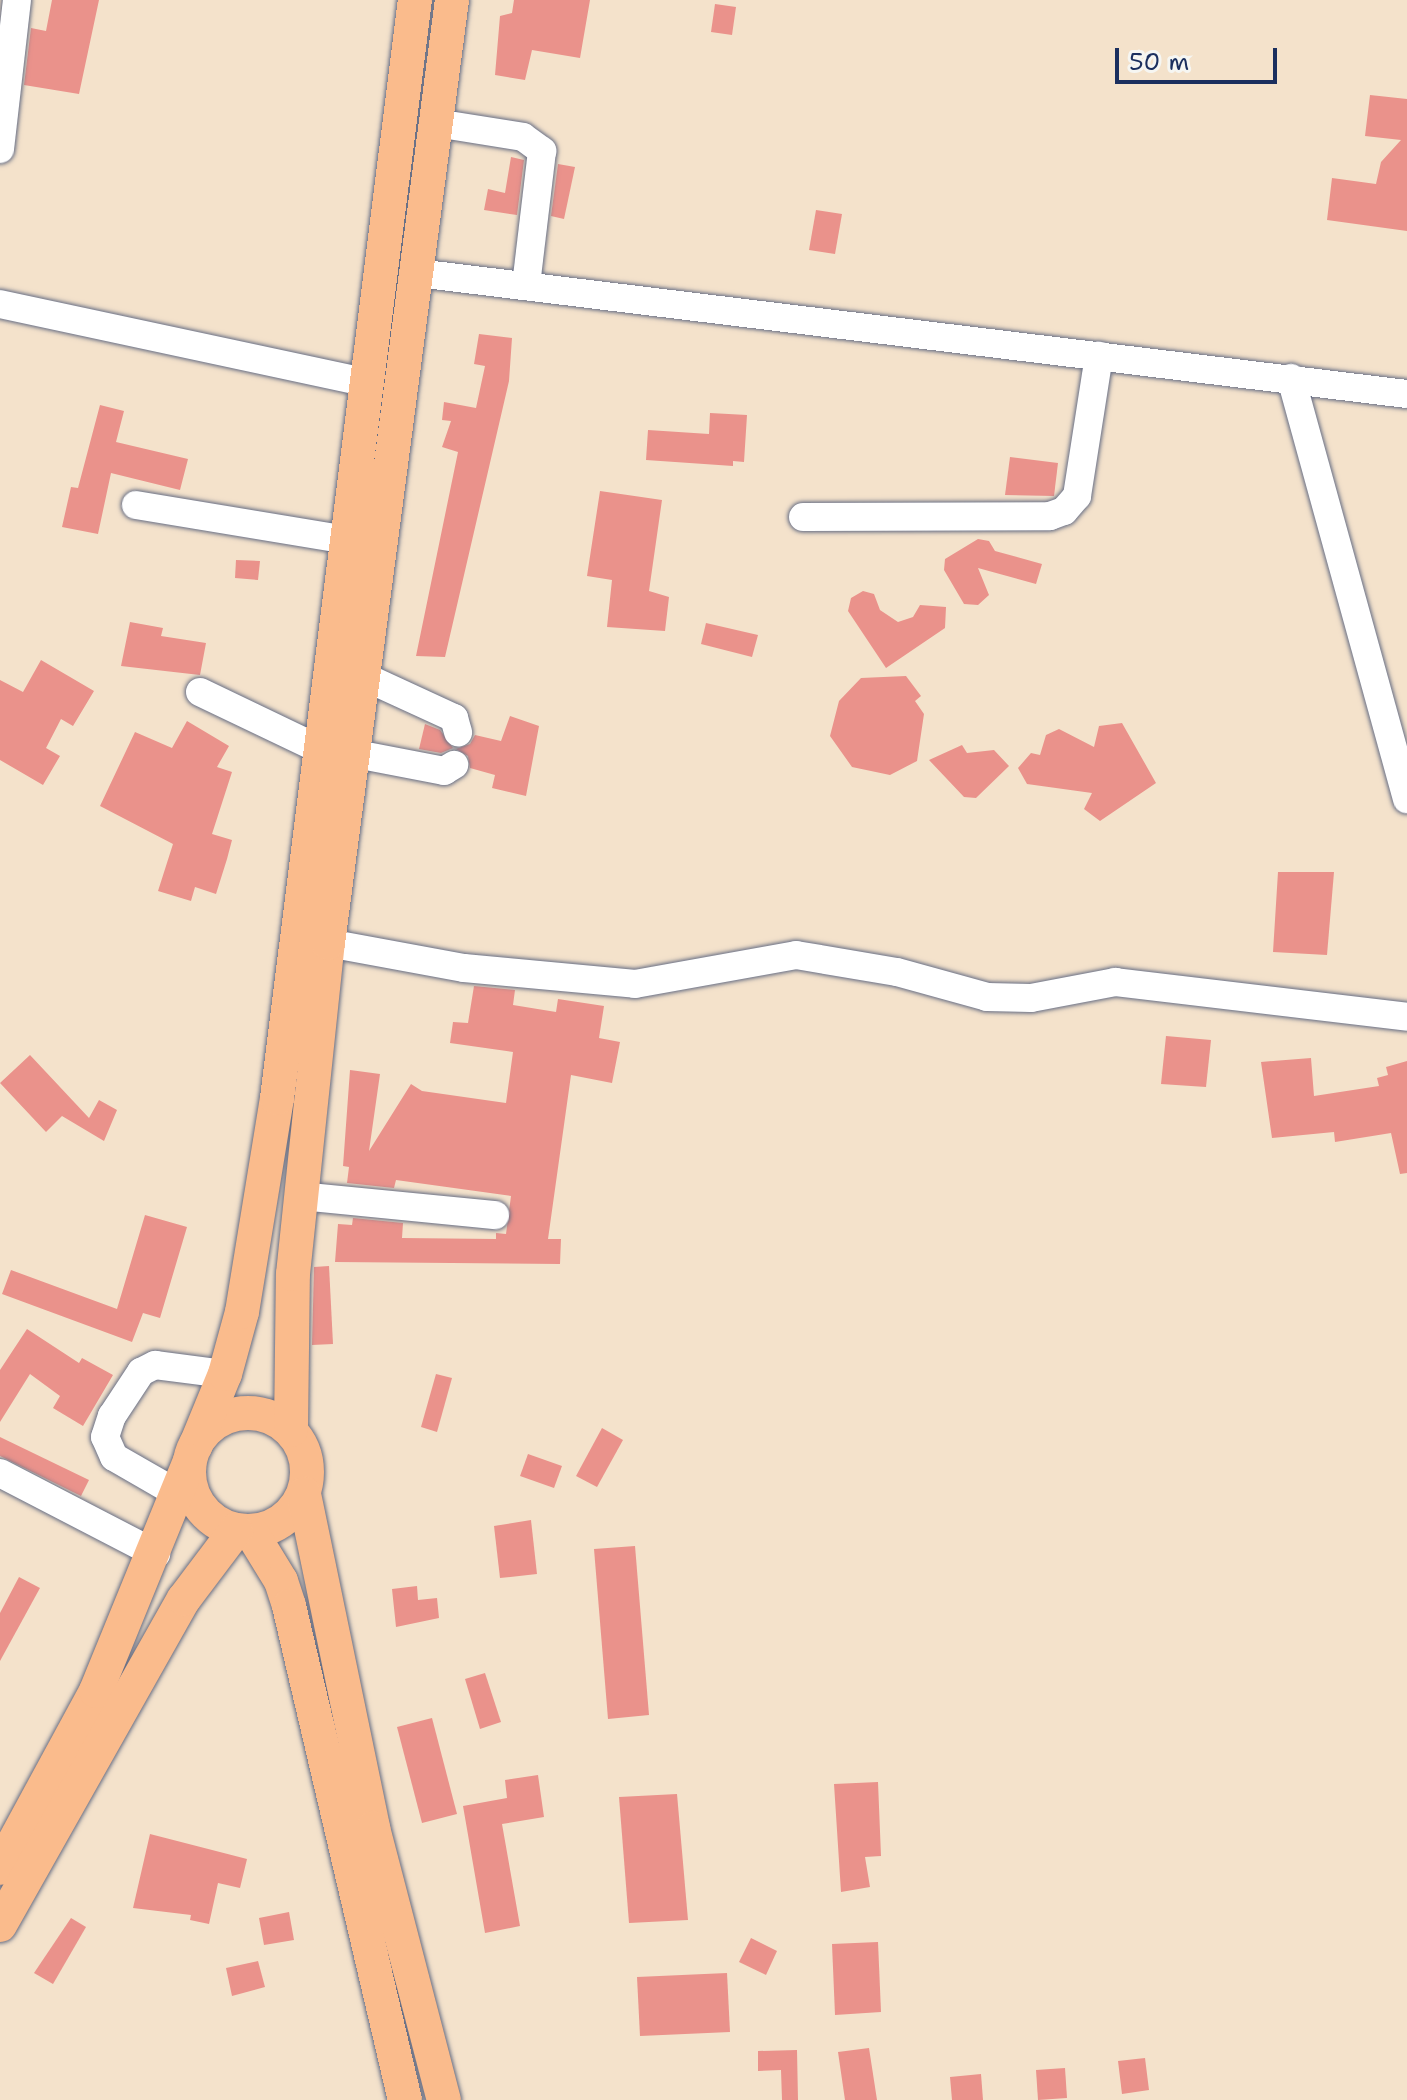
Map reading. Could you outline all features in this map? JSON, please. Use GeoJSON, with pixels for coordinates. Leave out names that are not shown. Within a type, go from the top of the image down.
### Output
{"type":"FeatureCollection","features":[{"type":"Feature","properties":{"kind":"main road"},"geometry":{"type":"LineString","coordinates":[[0,1868],[61,1762],[156,1554],[225,1374],[242,1312],[277,1098],[415,0]]}},
{"type":"Feature","properties":{"kind":"main road"},"geometry":{"type":"LineString","coordinates":[[291,1430],[300,1196],[328,943],[367,678],[452,0]]}},
{"type":"Feature","properties":{"kind":"main road"},"geometry":{"type":"LineString","coordinates":[[405,2100],[281,1581],[243,1531],[199,1505],[192,1454],[221,1419],[238,1413],[276,1419],[291,1430],[304,1449],[308,1472],[304,1494],[373,1828],[444,2100]]}},
{"type":"Feature","properties":{"kind":"main road"},"geometry":{"type":"LineString","coordinates":[[0,1925],[184,1599],[243,1531],[288,1516],[304,1494]]}},
{"type":"Feature","properties":{"kind":"street"},"geometry":{"type":"LineString","coordinates":[[0,149],[17,0]]}},
{"type":"Feature","properties":{"kind":"street"},"geometry":{"type":"LineString","coordinates":[[436,123],[523,137],[542,151],[526,286]]}},
{"type":"Feature","properties":{"kind":"street"},"geometry":{"type":"LineString","coordinates":[[417,273],[1407,394]]}},
{"type":"Feature","properties":{"kind":"street"},"geometry":{"type":"LineString","coordinates":[[0,304],[367,383]]}},
{"type":"Feature","properties":{"kind":"street"},"geometry":{"type":"LineString","coordinates":[[803,517],[1050,516],[1064,511],[1077,496],[1099,356]]}},
{"type":"Feature","properties":{"kind":"street"},"geometry":{"type":"LineString","coordinates":[[1291,378],[1407,799]]}},
{"type":"Feature","properties":{"kind":"street"},"geometry":{"type":"LineString","coordinates":[[136,505],[347,540]]}},
{"type":"Feature","properties":{"kind":"street"},"geometry":{"type":"LineString","coordinates":[[367,678],[454,718],[458,732]]}},
{"type":"Feature","properties":{"kind":"street"},"geometry":{"type":"LineString","coordinates":[[200,692],[321,750]]}},
{"type":"Feature","properties":{"kind":"street"},"geometry":{"type":"LineString","coordinates":[[356,754],[444,771],[454,765]]}},
{"type":"Feature","properties":{"kind":"street"},"geometry":{"type":"LineString","coordinates":[[328,943],[464,968],[635,984],[796,955],[897,972],[987,997],[1031,998],[1115,982],[1407,1017]]}},
{"type":"Feature","properties":{"kind":"street"},"geometry":{"type":"LineString","coordinates":[[300,1196],[495,1215]]}},
{"type":"Feature","properties":{"kind":"street"},"geometry":{"type":"LineString","coordinates":[[180,1495],[114,1457],[105,1437],[112,1416],[141,1372],[155,1365],[225,1374]]}},
{"type":"Feature","properties":{"kind":"street"},"geometry":{"type":"LineString","coordinates":[[0,1473],[156,1554]]}},
{"type":"Feature","properties":{"kind":"building"},"geometry":{"type":"Polygon","coordinates":[[[52,0],[99,0],[79,94],[24,85],[31,28],[46,31],[52,0]]]}},
{"type":"Feature","properties":{"kind":"building"},"geometry":{"type":"Polygon","coordinates":[[[514,0],[590,0],[580,58],[532,50],[525,80],[495,75],[500,16],[512,13],[514,0]]]}},
{"type":"Feature","properties":{"kind":"building"},"geometry":{"type":"Polygon","coordinates":[[[715,4],[736,7],[732,35],[711,32],[715,4]]]}},
{"type":"Feature","properties":{"kind":"building"},"geometry":{"type":"Polygon","coordinates":[[[1370,95],[1407,99],[1407,231],[1327,220],[1332,178],[1376,184],[1381,162],[1401,140],[1365,136],[1370,95]]]}},
{"type":"Feature","properties":{"kind":"building"},"geometry":{"type":"Polygon","coordinates":[[[511,157],[524,160],[517,215],[484,210],[488,189],[505,193],[511,157]]]}},
{"type":"Feature","properties":{"kind":"building"},"geometry":{"type":"Polygon","coordinates":[[[558,164],[575,167],[564,219],[551,216],[558,164]]]}},
{"type":"Feature","properties":{"kind":"building"},"geometry":{"type":"Polygon","coordinates":[[[816,210],[842,214],[835,254],[809,250],[816,210]]]}},
{"type":"Feature","properties":{"kind":"building"},"geometry":{"type":"Polygon","coordinates":[[[479,334],[512,338],[509,381],[445,657],[416,656],[458,452],[442,447],[451,421],[442,420],[444,402],[476,408],[485,366],[474,364],[479,334]]]}},
{"type":"Feature","properties":{"kind":"building"},"geometry":{"type":"Polygon","coordinates":[[[100,405],[124,411],[116,442],[188,459],[180,490],[111,473],[98,534],[62,527],[71,487],[78,488],[100,405]]]}},
{"type":"Feature","properties":{"kind":"building"},"geometry":{"type":"Polygon","coordinates":[[[710,413],[747,415],[744,462],[733,461],[733,466],[646,460],[648,430],[709,434],[710,413]]]}},
{"type":"Feature","properties":{"kind":"building"},"geometry":{"type":"Polygon","coordinates":[[[1010,457],[1058,463],[1054,496],[1005,495],[1010,457]]]}},
{"type":"Feature","properties":{"kind":"building"},"geometry":{"type":"Polygon","coordinates":[[[600,491],[662,500],[649,591],[669,597],[665,631],[607,627],[612,580],[587,576],[600,491]]]}},
{"type":"Feature","properties":{"kind":"building"},"geometry":{"type":"Polygon","coordinates":[[[978,539],[989,541],[995,551],[1042,564],[1036,584],[978,568],[989,595],[978,605],[964,604],[944,570],[945,559],[978,539]]]}},
{"type":"Feature","properties":{"kind":"building"},"geometry":{"type":"Polygon","coordinates":[[[236,560],[260,561],[258,580],[235,578],[236,560]]]}},
{"type":"Feature","properties":{"kind":"building"},"geometry":{"type":"Polygon","coordinates":[[[863,591],[874,594],[880,610],[898,622],[913,617],[920,605],[946,607],[945,628],[886,668],[848,611],[851,598],[863,591]]]}},
{"type":"Feature","properties":{"kind":"building"},"geometry":{"type":"Polygon","coordinates":[[[130,622],[163,628],[161,636],[206,643],[200,675],[121,666],[130,622]]]}},
{"type":"Feature","properties":{"kind":"building"},"geometry":{"type":"Polygon","coordinates":[[[706,623],[758,635],[752,657],[701,644],[706,623]]]}},
{"type":"Feature","properties":{"kind":"building"},"geometry":{"type":"Polygon","coordinates":[[[41,660],[94,691],[73,726],[61,719],[46,748],[60,756],[43,785],[0,760],[0,680],[23,692],[41,660]]]}},
{"type":"Feature","properties":{"kind":"building"},"geometry":{"type":"Polygon","coordinates":[[[906,676],[921,696],[915,701],[924,714],[917,761],[890,775],[852,767],[830,736],[839,701],[861,678],[906,676]]]}},
{"type":"Feature","properties":{"kind":"building"},"geometry":{"type":"Polygon","coordinates":[[[510,716],[539,726],[526,796],[492,788],[495,775],[470,768],[468,756],[456,749],[470,744],[475,735],[501,741],[510,716]]]}},
{"type":"Feature","properties":{"kind":"building"},"geometry":{"type":"Polygon","coordinates":[[[187,721],[229,746],[217,767],[232,772],[212,834],[232,840],[216,894],[195,887],[191,901],[158,891],[173,844],[100,806],[135,732],[172,748],[187,721]]]}},
{"type":"Feature","properties":{"kind":"building"},"geometry":{"type":"Polygon","coordinates":[[[1122,723],[1156,783],[1100,821],[1084,809],[1092,793],[1027,784],[1018,768],[1031,753],[1040,755],[1046,735],[1059,729],[1094,747],[1099,726],[1122,723]]]}},
{"type":"Feature","properties":{"kind":"building"},"geometry":{"type":"Polygon","coordinates":[[[425,724],[440,730],[453,748],[441,753],[419,749],[425,724]]]}},
{"type":"Feature","properties":{"kind":"building"},"geometry":{"type":"Polygon","coordinates":[[[962,745],[967,753],[994,750],[1009,766],[976,798],[964,797],[929,760],[962,745]]]}},
{"type":"Feature","properties":{"kind":"building"},"geometry":{"type":"Polygon","coordinates":[[[1278,872],[1334,872],[1327,955],[1273,952],[1278,872]]]}},
{"type":"Feature","properties":{"kind":"building"},"geometry":{"type":"Polygon","coordinates":[[[474,986],[515,990],[513,1005],[556,1012],[558,999],[604,1006],[599,1038],[620,1042],[612,1083],[571,1075],[548,1239],[561,1239],[560,1264],[335,1262],[338,1224],[352,1225],[353,1218],[403,1223],[402,1238],[496,1239],[496,1233],[506,1234],[511,1196],[396,1180],[394,1188],[347,1183],[349,1167],[343,1166],[350,1070],[380,1074],[369,1151],[411,1084],[422,1091],[506,1103],[513,1052],[450,1043],[453,1022],[468,1023],[474,986]]]}},
{"type":"Feature","properties":{"kind":"building"},"geometry":{"type":"Polygon","coordinates":[[[1166,1036],[1211,1040],[1206,1087],[1161,1084],[1166,1036]]]}},
{"type":"Feature","properties":{"kind":"building"},"geometry":{"type":"Polygon","coordinates":[[[30,1055],[89,1118],[99,1100],[117,1110],[104,1141],[62,1116],[46,1132],[0,1083],[30,1055]]]}},
{"type":"Feature","properties":{"kind":"building"},"geometry":{"type":"Polygon","coordinates":[[[1311,1058],[1314,1096],[1379,1086],[1377,1078],[1388,1075],[1386,1067],[1407,1061],[1407,1173],[1400,1174],[1391,1133],[1335,1142],[1334,1132],[1272,1138],[1261,1062],[1311,1058]]]}},
{"type":"Feature","properties":{"kind":"building"},"geometry":{"type":"Polygon","coordinates":[[[145,1215],[187,1227],[160,1318],[143,1313],[132,1342],[2,1294],[11,1270],[117,1309],[145,1215]]]}},
{"type":"Feature","properties":{"kind":"building"},"geometry":{"type":"Polygon","coordinates":[[[329,1266],[333,1344],[312,1345],[314,1267],[329,1266]]]}},
{"type":"Feature","properties":{"kind":"building"},"geometry":{"type":"Polygon","coordinates":[[[27,1329],[79,1363],[82,1358],[113,1375],[83,1426],[53,1408],[60,1396],[30,1374],[0,1422],[0,1370],[27,1329]]]}},
{"type":"Feature","properties":{"kind":"building"},"geometry":{"type":"Polygon","coordinates":[[[436,1374],[452,1378],[437,1432],[421,1427],[436,1374]]]}},
{"type":"Feature","properties":{"kind":"building"},"geometry":{"type":"Polygon","coordinates":[[[602,1428],[623,1440],[597,1487],[576,1476],[602,1428]]]}},
{"type":"Feature","properties":{"kind":"building"},"geometry":{"type":"Polygon","coordinates":[[[0,1437],[89,1480],[81,1496],[0,1456],[0,1437]]]}},
{"type":"Feature","properties":{"kind":"building"},"geometry":{"type":"Polygon","coordinates":[[[528,1454],[562,1466],[554,1488],[520,1476],[528,1454]]]}},
{"type":"Feature","properties":{"kind":"building"},"geometry":{"type":"Polygon","coordinates":[[[531,1520],[537,1574],[500,1578],[494,1526],[531,1520]]]}},
{"type":"Feature","properties":{"kind":"building"},"geometry":{"type":"Polygon","coordinates":[[[635,1546],[649,1715],[608,1719],[594,1549],[635,1546]]]}},
{"type":"Feature","properties":{"kind":"building"},"geometry":{"type":"Polygon","coordinates":[[[19,1577],[40,1588],[0,1661],[0,1613],[19,1577]]]}},
{"type":"Feature","properties":{"kind":"building"},"geometry":{"type":"Polygon","coordinates":[[[417,1586],[418,1600],[437,1598],[439,1618],[396,1627],[392,1589],[417,1586]]]}},
{"type":"Feature","properties":{"kind":"building"},"geometry":{"type":"Polygon","coordinates":[[[485,1673],[501,1722],[480,1729],[465,1679],[485,1673]]]}},
{"type":"Feature","properties":{"kind":"building"},"geometry":{"type":"Polygon","coordinates":[[[432,1718],[457,1814],[422,1823],[397,1727],[432,1718]]]}},
{"type":"Feature","properties":{"kind":"building"},"geometry":{"type":"Polygon","coordinates":[[[538,1775],[544,1817],[502,1824],[520,1926],[485,1933],[463,1806],[507,1798],[505,1780],[538,1775]]]}},
{"type":"Feature","properties":{"kind":"building"},"geometry":{"type":"Polygon","coordinates":[[[878,1782],[881,1856],[865,1857],[870,1887],[841,1892],[834,1784],[878,1782]]]}},
{"type":"Feature","properties":{"kind":"building"},"geometry":{"type":"Polygon","coordinates":[[[677,1794],[688,1920],[629,1923],[619,1797],[677,1794]]]}},
{"type":"Feature","properties":{"kind":"building"},"geometry":{"type":"Polygon","coordinates":[[[150,1834],[247,1859],[240,1888],[218,1883],[209,1924],[190,1920],[191,1915],[133,1908],[150,1834]]]}},
{"type":"Feature","properties":{"kind":"building"},"geometry":{"type":"Polygon","coordinates":[[[289,1912],[294,1940],[264,1945],[259,1918],[289,1912]]]}},
{"type":"Feature","properties":{"kind":"building"},"geometry":{"type":"Polygon","coordinates":[[[71,1918],[86,1927],[53,1984],[34,1973],[71,1918]]]}},
{"type":"Feature","properties":{"kind":"building"},"geometry":{"type":"Polygon","coordinates":[[[751,1938],[777,1951],[766,1975],[739,1962],[751,1938]]]}},
{"type":"Feature","properties":{"kind":"building"},"geometry":{"type":"Polygon","coordinates":[[[878,1942],[881,2012],[835,2015],[832,1944],[878,1942]]]}},
{"type":"Feature","properties":{"kind":"building"},"geometry":{"type":"Polygon","coordinates":[[[258,1961],[265,1987],[232,1996],[226,1968],[258,1961]]]}},
{"type":"Feature","properties":{"kind":"building"},"geometry":{"type":"Polygon","coordinates":[[[727,1973],[730,2032],[640,2036],[637,1977],[727,1973]]]}},
{"type":"Feature","properties":{"kind":"building"},"geometry":{"type":"Polygon","coordinates":[[[869,2048],[877,2100],[845,2100],[838,2052],[869,2048]]]}},
{"type":"Feature","properties":{"kind":"building"},"geometry":{"type":"Polygon","coordinates":[[[797,2050],[798,2100],[782,2100],[781,2070],[758,2071],[758,2051],[797,2050]]]}},
{"type":"Feature","properties":{"kind":"building"},"geometry":{"type":"Polygon","coordinates":[[[1145,2058],[1149,2090],[1122,2094],[1118,2061],[1145,2058]]]}},
{"type":"Feature","properties":{"kind":"building"},"geometry":{"type":"Polygon","coordinates":[[[1065,2068],[1067,2098],[1038,2100],[1036,2070],[1065,2068]]]}},
{"type":"Feature","properties":{"kind":"building"},"geometry":{"type":"Polygon","coordinates":[[[981,2074],[983,2100],[952,2100],[950,2077],[981,2074]]]}}]}
